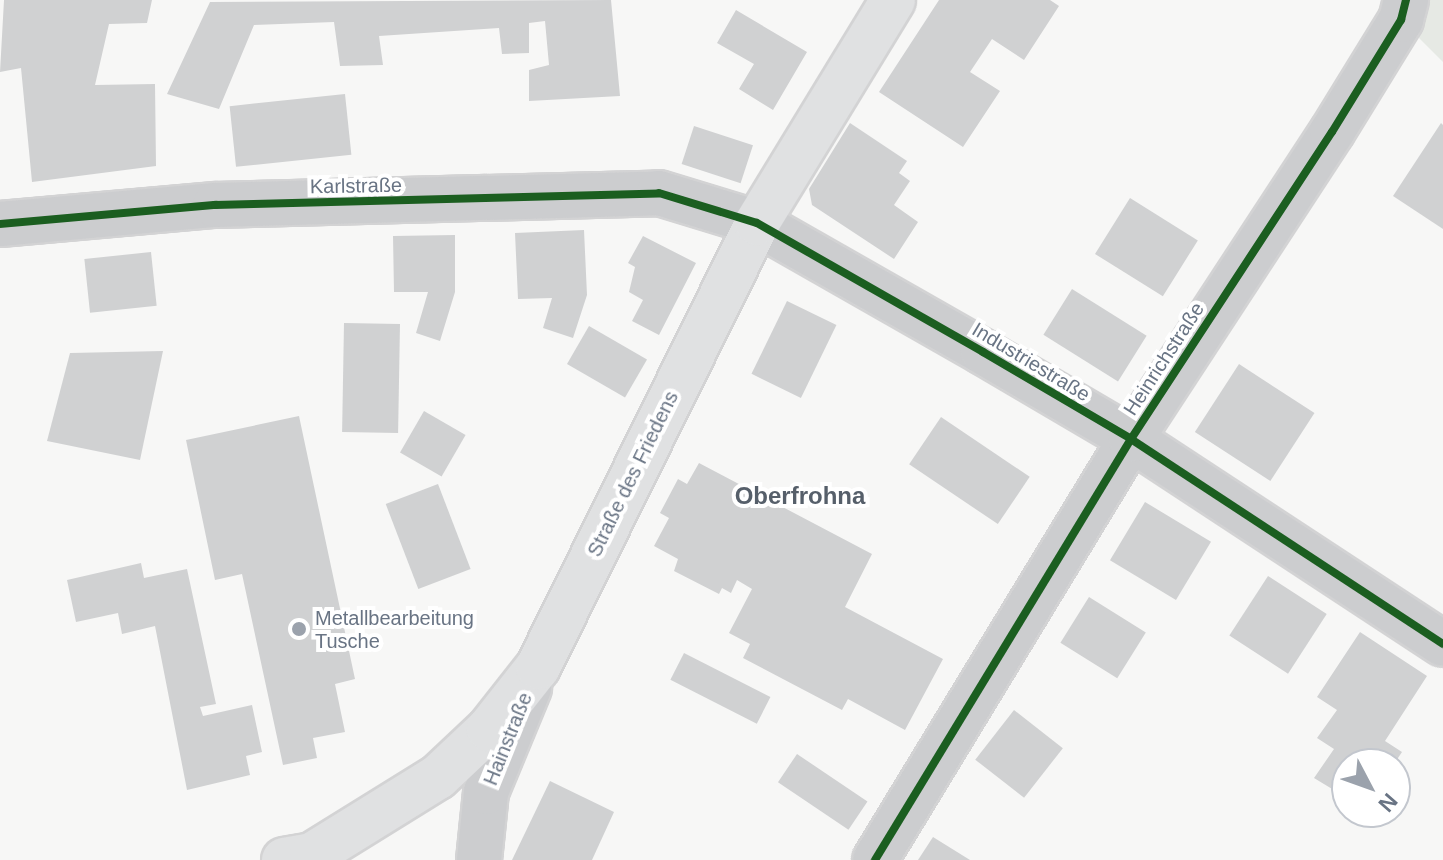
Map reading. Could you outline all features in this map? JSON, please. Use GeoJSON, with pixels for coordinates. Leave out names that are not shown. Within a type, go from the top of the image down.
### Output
{"type":"FeatureCollection","features":[{"type":"Feature","properties":{"kind":"main road","name":"Straße des Friedens"},"geometry":{"type":"LineString","coordinates":[[307,858],[438,777],[489,729],[538,667],[757,223],[893,0]]}},
{"type":"Feature","properties":{"kind":"street","name":"Heinrichstraße"},"geometry":{"type":"LineString","coordinates":[[875,860],[1131,439],[1332,132],[1401,20],[1406,0]]}},
{"type":"Feature","properties":{"kind":"street","name":"Karlstraße"},"geometry":{"type":"LineString","coordinates":[[0,224],[215,205],[659,193],[757,223]]}},
{"type":"Feature","properties":{"kind":"street","name":"Industriestraße"},"geometry":{"type":"LineString","coordinates":[[757,223],[1131,439],[1443,644]]}},
{"type":"Feature","properties":{"kind":"street","name":"Hainstraße"},"geometry":{"type":"LineString","coordinates":[[479,860],[486,792],[538,667]]}},
{"type":"Feature","properties":{"kind":"shaded area"},"geometry":{"type":"Polygon","coordinates":[[[1406,0],[1443,0],[1443,62],[1401,20],[1406,0]]]}},
{"type":"Feature","properties":{"kind":"building"},"geometry":{"type":"Polygon","coordinates":[[[4,0],[152,0],[147,23],[109,24],[95,85],[155,84],[156,166],[32,182],[21,68],[0,72],[4,0]]]}},
{"type":"Feature","properties":{"kind":"building"},"geometry":{"type":"Polygon","coordinates":[[[611,0],[620,96],[529,101],[529,70],[549,65],[545,21],[529,23],[529,53],[502,54],[499,28],[379,36],[383,65],[340,66],[334,22],[254,25],[219,109],[167,94],[210,2],[611,0]]]}},
{"type":"Feature","properties":{"kind":"building"},"geometry":{"type":"Polygon","coordinates":[[[939,0],[1050,0],[1059,6],[1024,60],[992,39],[970,72],[1000,91],[963,147],[879,92],[939,0]]]}},
{"type":"Feature","properties":{"kind":"building"},"geometry":{"type":"Polygon","coordinates":[[[736,10],[807,52],[773,110],[739,89],[754,64],[717,43],[736,10]]]}},
{"type":"Feature","properties":{"kind":"building"},"geometry":{"type":"Polygon","coordinates":[[[345,94],[351,155],[236,167],[230,106],[345,94]]]}},
{"type":"Feature","properties":{"kind":"building"},"geometry":{"type":"Polygon","coordinates":[[[850,123],[907,161],[899,173],[910,181],[894,205],[918,222],[894,259],[812,205],[809,189],[850,123]]]}},
{"type":"Feature","properties":{"kind":"building"},"geometry":{"type":"Polygon","coordinates":[[[1441,123],[1443,125],[1443,229],[1393,196],[1441,123]]]}},
{"type":"Feature","properties":{"kind":"building"},"geometry":{"type":"Polygon","coordinates":[[[694,126],[753,145],[741,183],[682,164],[694,126]]]}},
{"type":"Feature","properties":{"kind":"building"},"geometry":{"type":"Polygon","coordinates":[[[1130,198],[1198,240],[1163,296],[1095,254],[1130,198]]]}},
{"type":"Feature","properties":{"kind":"building"},"geometry":{"type":"Polygon","coordinates":[[[584,230],[587,295],[573,338],[543,328],[552,298],[518,299],[515,233],[584,230]]]}},
{"type":"Feature","properties":{"kind":"building"},"geometry":{"type":"Polygon","coordinates":[[[455,235],[455,292],[440,341],[416,333],[428,292],[394,292],[393,236],[455,235]]]}},
{"type":"Feature","properties":{"kind":"building"},"geometry":{"type":"Polygon","coordinates":[[[643,236],[696,263],[659,335],[632,321],[643,300],[629,292],[635,267],[628,263],[643,236]]]}},
{"type":"Feature","properties":{"kind":"building"},"geometry":{"type":"Polygon","coordinates":[[[151,252],[157,306],[90,313],[84,259],[151,252]]]}},
{"type":"Feature","properties":{"kind":"building"},"geometry":{"type":"Polygon","coordinates":[[[1072,289],[1147,336],[1118,381],[1043,335],[1072,289]]]}},
{"type":"Feature","properties":{"kind":"building"},"geometry":{"type":"Polygon","coordinates":[[[787,301],[836,325],[801,398],[751,374],[787,301]]]}},
{"type":"Feature","properties":{"kind":"building"},"geometry":{"type":"Polygon","coordinates":[[[344,323],[400,324],[398,433],[342,432],[344,323]]]}},
{"type":"Feature","properties":{"kind":"building"},"geometry":{"type":"Polygon","coordinates":[[[589,326],[647,360],[625,398],[567,364],[589,326]]]}},
{"type":"Feature","properties":{"kind":"building"},"geometry":{"type":"Polygon","coordinates":[[[163,351],[140,460],[47,441],[70,353],[163,351]]]}},
{"type":"Feature","properties":{"kind":"building"},"geometry":{"type":"Polygon","coordinates":[[[1239,364],[1314,413],[1270,481],[1195,432],[1239,364]]]}},
{"type":"Feature","properties":{"kind":"building"},"geometry":{"type":"Polygon","coordinates":[[[424,411],[466,435],[442,477],[400,453],[424,411]]]}},
{"type":"Feature","properties":{"kind":"building","name":"Metallbearbeitung Tusche"},"geometry":{"type":"Polygon","coordinates":[[[299,416],[355,679],[335,684],[345,732],[313,738],[317,758],[283,765],[242,574],[215,580],[186,440],[299,416]]]}},
{"type":"Feature","properties":{"kind":"building"},"geometry":{"type":"Polygon","coordinates":[[[941,417],[1030,477],[998,524],[909,464],[941,417]]]}},
{"type":"Feature","properties":{"kind":"building"},"geometry":{"type":"Polygon","coordinates":[[[699,463],[872,554],[845,607],[943,659],[905,730],[848,699],[842,710],[743,658],[750,644],[729,633],[752,589],[737,580],[731,593],[722,588],[719,594],[674,571],[678,559],[654,546],[669,518],[660,513],[678,479],[687,484],[699,463]]]}},
{"type":"Feature","properties":{"kind":"building"},"geometry":{"type":"Polygon","coordinates":[[[438,484],[471,569],[418,589],[386,504],[438,484]]]}},
{"type":"Feature","properties":{"kind":"building"},"geometry":{"type":"Polygon","coordinates":[[[1145,502],[1211,542],[1176,600],[1110,560],[1145,502]]]}},
{"type":"Feature","properties":{"kind":"building"},"geometry":{"type":"Polygon","coordinates":[[[141,563],[144,578],[187,569],[216,704],[200,707],[203,716],[252,705],[262,752],[246,756],[250,775],[187,790],[155,626],[122,634],[118,613],[76,622],[67,580],[141,563]]]}},
{"type":"Feature","properties":{"kind":"building"},"geometry":{"type":"Polygon","coordinates":[[[1268,576],[1327,614],[1288,674],[1229,636],[1268,576]]]}},
{"type":"Feature","properties":{"kind":"building"},"geometry":{"type":"Polygon","coordinates":[[[1089,597],[1146,633],[1117,678],[1060,643],[1089,597]]]}},
{"type":"Feature","properties":{"kind":"building"},"geometry":{"type":"Polygon","coordinates":[[[1360,632],[1427,676],[1385,741],[1396,748],[1332,748],[1317,738],[1337,710],[1317,697],[1360,632]]]}},
{"type":"Feature","properties":{"kind":"building"},"geometry":{"type":"Polygon","coordinates":[[[684,653],[770,697],[757,724],[670,680],[684,653]]]}},
{"type":"Feature","properties":{"kind":"building"},"geometry":{"type":"Polygon","coordinates":[[[1014,710],[1063,748],[1024,798],[975,760],[1014,710]]]}},
{"type":"Feature","properties":{"kind":"building"},"geometry":{"type":"Polygon","coordinates":[[[1331,753],[1331,788],[1314,778],[1331,753]]]}},
{"type":"Feature","properties":{"kind":"building"},"geometry":{"type":"Polygon","coordinates":[[[797,754],[867,802],[848,830],[778,782],[797,754]]]}},
{"type":"Feature","properties":{"kind":"building"},"geometry":{"type":"Polygon","coordinates":[[[550,781],[614,812],[592,860],[512,860],[550,781]]]}},
{"type":"Feature","properties":{"kind":"building"},"geometry":{"type":"Polygon","coordinates":[[[933,837],[970,860],[918,860],[933,837]]]}},
{"type":"Feature","properties":{"kind":"cycle path"},"geometry":{"type":"LineString","coordinates":[[875,860],[1131,439],[1332,132],[1401,20],[1406,0]]}},
{"type":"Feature","properties":{"kind":"cycle path"},"geometry":{"type":"LineString","coordinates":[[0,224],[215,205],[659,193],[757,223],[983,352],[1131,439],[1443,644]]}},
{"type":"Feature","properties":{"kind":"place","name":"Metallbearbeitung Tusche"},"geometry":{"type":"Point","coordinates":[299,629]}},
{"type":"Feature","properties":{"kind":"district","name":"Oberfrohna"},"geometry":{"type":"Point","coordinates":[800,496]}}]}
